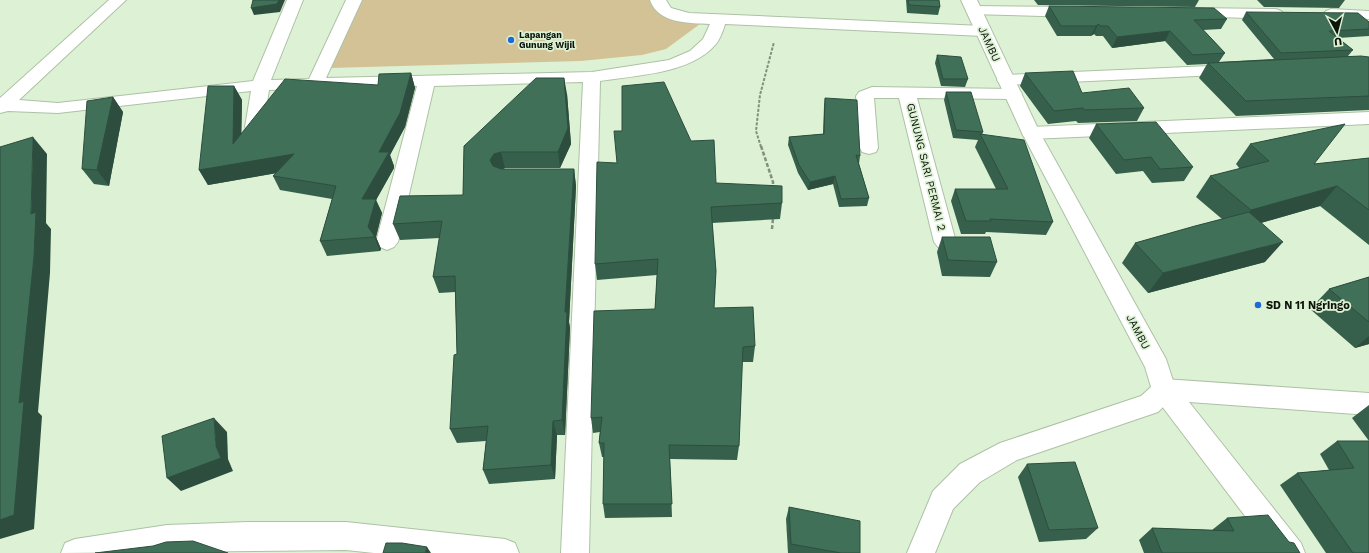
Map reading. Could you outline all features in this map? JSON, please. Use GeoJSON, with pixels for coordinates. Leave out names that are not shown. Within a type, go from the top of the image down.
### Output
{"type":"FeatureCollection","features":[{"type":"Feature","properties":{"kind":"street"},"geometry":{"type":"LineString","coordinates":[[1,106],[118,0]]}},
{"type":"Feature","properties":{"kind":"street"},"geometry":{"type":"LineString","coordinates":[[254,127],[260,94],[260,85],[295,0]]}},
{"type":"Feature","properties":{"kind":"street"},"geometry":{"type":"LineString","coordinates":[[315,84],[354,0]]}},
{"type":"Feature","properties":{"kind":"street"},"geometry":{"type":"LineString","coordinates":[[658,0],[663,10],[675,16],[778,23],[983,31]]}},
{"type":"Feature","properties":{"kind":"street"},"geometry":{"type":"LineString","coordinates":[[971,5],[1092,12]]}},
{"type":"Feature","properties":{"kind":"street","name":"JAMBU"},"geometry":{"type":"LineString","coordinates":[[971,5],[1031,133],[1157,366],[1164,390]]}},
{"type":"Feature","properties":{"kind":"street"},"geometry":{"type":"LineString","coordinates":[[1178,13],[1289,14]]}},
{"type":"Feature","properties":{"kind":"street"},"geometry":{"type":"LineString","coordinates":[[1312,14],[1368,14]]}},
{"type":"Feature","properties":{"kind":"street"},"geometry":{"type":"LineString","coordinates":[[1,106],[58,108],[260,85],[592,77],[673,64],[696,54],[710,41],[719,20]]}},
{"type":"Feature","properties":{"kind":"street","name":"GUNUNG SARI PERMAI 2"},"geometry":{"type":"LineString","coordinates":[[870,148],[865,96],[872,92],[907,93],[1009,87],[1249,69]]}},
{"type":"Feature","properties":{"kind":"street"},"geometry":{"type":"LineString","coordinates":[[575,553],[580,177],[592,77]]}},
{"type":"Feature","properties":{"kind":"street"},"geometry":{"type":"LineString","coordinates":[[388,242],[427,80]]}},
{"type":"Feature","properties":{"kind":"street","name":"GUNUNG SARI PERMAI 2"},"geometry":{"type":"LineString","coordinates":[[907,93],[945,242]]}},
{"type":"Feature","properties":{"kind":"street"},"geometry":{"type":"LineString","coordinates":[[1031,133],[1369,118]]}},
{"type":"Feature","properties":{"kind":"street"},"geometry":{"type":"LineString","coordinates":[[1164,390],[1291,553]]}},
{"type":"Feature","properties":{"kind":"street"},"geometry":{"type":"LineString","coordinates":[[921,553],[943,500],[970,473],[1009,451],[1149,404],[1164,390],[1369,404]]}},
{"type":"Feature","properties":{"kind":"street"},"geometry":{"type":"LineString","coordinates":[[75,553],[167,539],[324,536],[346,536],[505,553]]}},
{"type":"Feature","properties":{"kind":"path"},"geometry":{"type":"LineString","coordinates":[[773,190],[773,182],[756,131],[760,95],[773,52],[778,23]]}},
{"type":"Feature","properties":{"kind":"path"},"geometry":{"type":"LineString","coordinates":[[772,229],[773,214]]}},
{"type":"Feature","properties":{"kind":"shaded area","name":"Lapangan Gunung Wijil"},"geometry":{"type":"Polygon","coordinates":[[[362,0],[651,0],[660,12],[671,19],[700,24],[666,49],[642,55],[581,61],[330,68],[362,0]]]}},
{"type":"Feature","properties":{"kind":"building"},"geometry":{"type":"Polygon","coordinates":[[[253,0],[279,0],[277,4],[251,8],[253,0]]]}},
{"type":"Feature","properties":{"kind":"building"},"geometry":{"type":"Polygon","coordinates":[[[908,0],[939,0],[940,7],[909,5],[908,0]]]}},
{"type":"Feature","properties":{"kind":"building"},"geometry":{"type":"Polygon","coordinates":[[[1049,6],[1214,8],[1227,19],[1194,20],[1225,53],[1193,55],[1170,31],[1117,37],[1108,26],[1101,26],[1098,24],[1096,26],[1061,26],[1049,6]]]}},
{"type":"Feature","properties":{"kind":"building"},"geometry":{"type":"Polygon","coordinates":[[[1246,12],[1358,13],[1369,22],[1369,29],[1329,31],[1353,50],[1281,53],[1246,12]]]}},
{"type":"Feature","properties":{"kind":"building"},"geometry":{"type":"Polygon","coordinates":[[[937,55],[961,57],[968,79],[943,79],[937,55]]]}},
{"type":"Feature","properties":{"kind":"building"},"geometry":{"type":"Polygon","coordinates":[[[1361,56],[1369,57],[1369,96],[1246,101],[1208,63],[1361,56]]]}},
{"type":"Feature","properties":{"kind":"building"},"geometry":{"type":"Polygon","coordinates":[[[1073,71],[1082,93],[1129,88],[1144,108],[1084,110],[1083,108],[1054,111],[1025,73],[1073,71]]]}},
{"type":"Feature","properties":{"kind":"building"},"geometry":{"type":"Polygon","coordinates":[[[411,73],[400,113],[379,152],[389,152],[362,199],[376,199],[368,227],[374,237],[320,241],[336,186],[273,176],[294,154],[199,170],[208,86],[234,86],[233,144],[285,79],[378,85],[379,74],[411,73]]]}},
{"type":"Feature","properties":{"kind":"building"},"geometry":{"type":"Polygon","coordinates":[[[536,78],[564,78],[568,128],[558,152],[501,152],[494,154],[490,160],[493,166],[501,169],[574,169],[565,312],[567,312],[562,420],[553,421],[551,465],[483,470],[488,426],[450,429],[454,355],[457,354],[455,276],[433,277],[442,221],[393,224],[400,196],[463,195],[464,146],[536,78]]]}},
{"type":"Feature","properties":{"kind":"building"},"geometry":{"type":"Polygon","coordinates":[[[664,82],[691,141],[714,140],[716,183],[782,186],[782,203],[711,207],[716,271],[714,308],[753,307],[755,346],[743,347],[739,446],[669,445],[672,504],[603,504],[604,443],[599,443],[602,417],[591,418],[594,311],[655,309],[658,259],[595,264],[597,162],[617,163],[614,131],[622,131],[622,86],[664,82]]]}},
{"type":"Feature","properties":{"kind":"building"},"geometry":{"type":"Polygon","coordinates":[[[946,92],[971,92],[983,132],[956,130],[946,92]]]}},
{"type":"Feature","properties":{"kind":"building"},"geometry":{"type":"Polygon","coordinates":[[[113,97],[97,170],[82,169],[87,101],[113,97]]]}},
{"type":"Feature","properties":{"kind":"building"},"geometry":{"type":"Polygon","coordinates":[[[825,98],[857,100],[860,156],[856,155],[869,198],[841,199],[835,176],[810,182],[799,165],[789,137],[824,134],[825,98]]]}},
{"type":"Feature","properties":{"kind":"building"},"geometry":{"type":"Polygon","coordinates":[[[1156,122],[1193,167],[1160,169],[1151,157],[1124,160],[1096,124],[1156,122]]]}},
{"type":"Feature","properties":{"kind":"building"},"geometry":{"type":"Polygon","coordinates":[[[1345,124],[1314,164],[1369,158],[1369,210],[1337,186],[1251,210],[1210,176],[1269,161],[1250,144],[1345,124]]]}},
{"type":"Feature","properties":{"kind":"building"},"geometry":{"type":"Polygon","coordinates":[[[980,134],[1024,140],[1053,222],[990,219],[991,221],[966,221],[955,189],[1008,189],[980,134]]]}},
{"type":"Feature","properties":{"kind":"building"},"geometry":{"type":"Polygon","coordinates":[[[33,137],[31,214],[36,212],[34,257],[19,403],[24,401],[14,515],[0,520],[0,147],[33,137]]]}},
{"type":"Feature","properties":{"kind":"building"},"geometry":{"type":"Polygon","coordinates":[[[1249,212],[1283,242],[1163,273],[1135,243],[1195,226],[1249,212]]]}},
{"type":"Feature","properties":{"kind":"building"},"geometry":{"type":"Polygon","coordinates":[[[942,237],[990,237],[997,262],[948,260],[942,237]]]}},
{"type":"Feature","properties":{"kind":"building"},"geometry":{"type":"Polygon","coordinates":[[[1369,277],[1369,322],[1329,289],[1369,277]]]}},
{"type":"Feature","properties":{"kind":"building"},"geometry":{"type":"Polygon","coordinates":[[[214,418],[216,446],[221,458],[167,478],[162,436],[214,418]]]}},
{"type":"Feature","properties":{"kind":"building"},"geometry":{"type":"Polygon","coordinates":[[[1337,441],[1369,441],[1369,553],[1353,553],[1297,473],[1354,468],[1337,441]]]}},
{"type":"Feature","properties":{"kind":"building"},"geometry":{"type":"Polygon","coordinates":[[[1075,462],[1098,528],[1049,530],[1027,464],[1075,462]]]}},
{"type":"Feature","properties":{"kind":"building"},"geometry":{"type":"Polygon","coordinates":[[[789,507],[860,521],[860,553],[841,553],[791,544],[789,507]]]}},
{"type":"Feature","properties":{"kind":"building"},"geometry":{"type":"Polygon","coordinates":[[[1268,515],[1289,542],[1294,543],[1300,553],[1162,553],[1152,528],[1234,531],[1227,518],[1268,515]]]}},
{"type":"Feature","properties":{"kind":"building"},"geometry":{"type":"Polygon","coordinates":[[[193,541],[228,553],[95,553],[153,546],[166,542],[193,541]]]}},
{"type":"Feature","properties":{"kind":"building"},"geometry":{"type":"Polygon","coordinates":[[[386,543],[402,543],[427,547],[425,553],[383,553],[386,543]]]}},
{"type":"Feature","properties":{"kind":"place","name":"Lapangan Gunung Wijil"},"geometry":{"type":"Point","coordinates":[511,40]}},
{"type":"Feature","properties":{"kind":"place","name":"SD N 11 Ngringo"},"geometry":{"type":"Point","coordinates":[1258,305]}}]}
